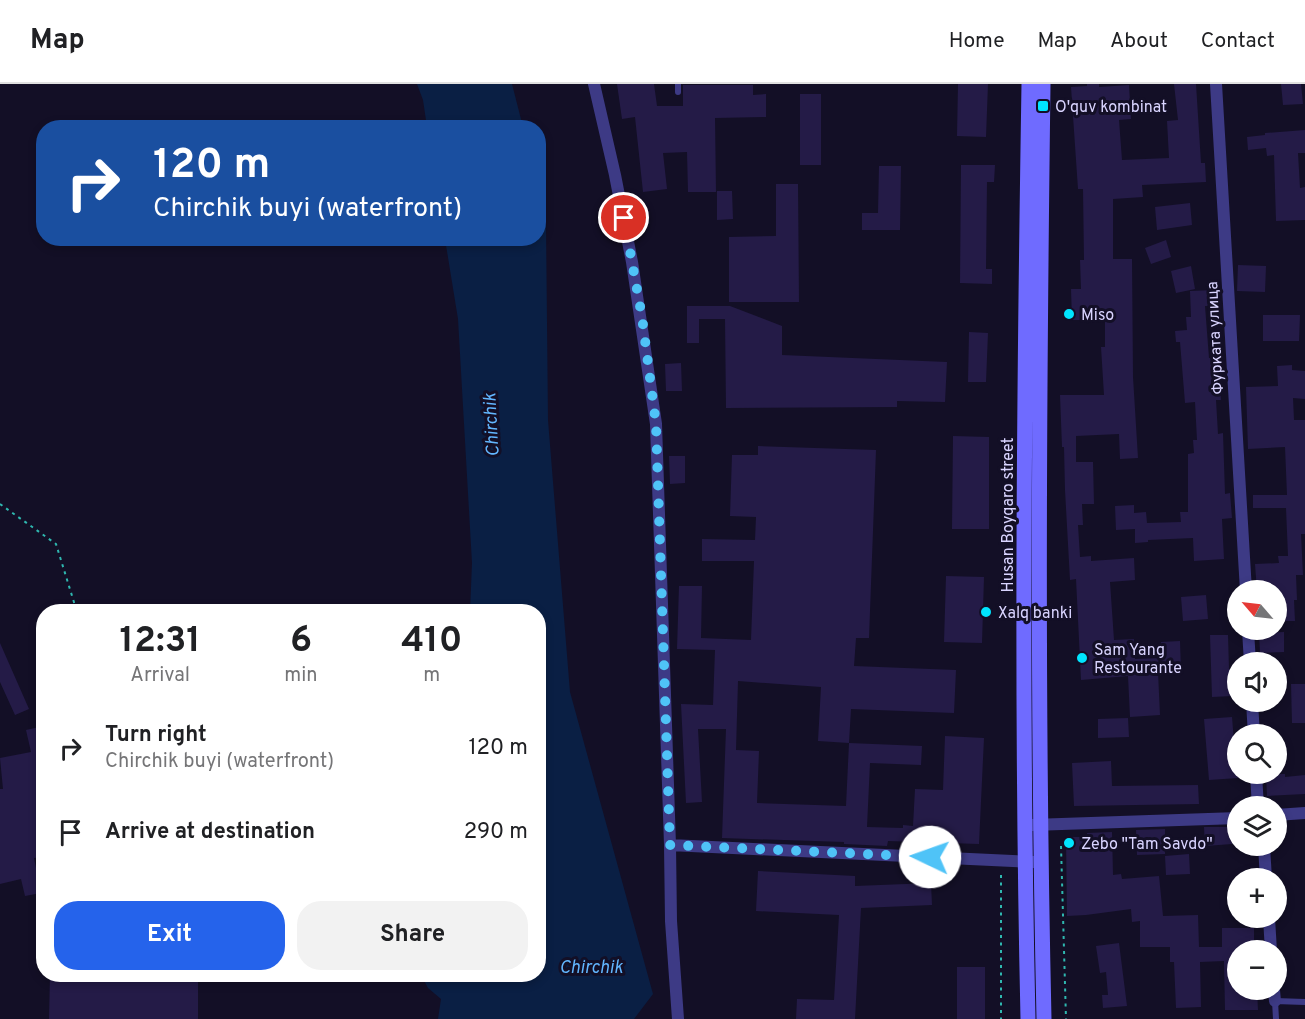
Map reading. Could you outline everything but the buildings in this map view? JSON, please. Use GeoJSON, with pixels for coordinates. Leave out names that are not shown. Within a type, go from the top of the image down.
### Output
{"type":"FeatureCollection","features":[{"type":"Feature","properties":{"kind":"main road","name":"Husan Boyqaro street"},"geometry":{"type":"LineString","coordinates":[[1028,1019],[1025,825],[1026,303],[1029,84]]}},
{"type":"Feature","properties":{"kind":"main road","name":"Husan Boyqaro street"},"geometry":{"type":"LineString","coordinates":[[1043,84],[1040,298],[1041,862],[1044,1019]]}},
{"type":"Feature","properties":{"kind":"street"},"geometry":{"type":"LineString","coordinates":[[594,84],[632,262],[642,317],[656,424],[671,921],[678,1019]]}},
{"type":"Feature","properties":{"kind":"street","name":"Фурката улица"},"geometry":{"type":"LineString","coordinates":[[1216,84],[1245,580]]}},
{"type":"Feature","properties":{"kind":"street"},"geometry":{"type":"LineString","coordinates":[[1287,814],[1305,813]]}},
{"type":"Feature","properties":{"kind":"street"},"geometry":{"type":"LineString","coordinates":[[1025,825],[1227,818]]}},
{"type":"Feature","properties":{"kind":"street"},"geometry":{"type":"LineString","coordinates":[[670,845],[1041,862]]}},
{"type":"Feature","properties":{"kind":"lane"},"geometry":{"type":"LineString","coordinates":[[678,84],[678,92]]}},
{"type":"Feature","properties":{"kind":"lane"},"geometry":{"type":"LineString","coordinates":[[1287,998],[1305,1002]]}},
{"type":"Feature","properties":{"kind":"lane"},"geometry":{"type":"LineString","coordinates":[[1275,1000],[1276,1019]]}},
{"type":"Feature","properties":{"kind":"path"},"geometry":{"type":"LineString","coordinates":[[0,504],[56,544],[75,604]]}},
{"type":"Feature","properties":{"kind":"path"},"geometry":{"type":"LineString","coordinates":[[1061,846],[1066,1019]]}},
{"type":"Feature","properties":{"kind":"path"},"geometry":{"type":"LineString","coordinates":[[1001,861],[1001,1019]]}},
{"type":"Feature","properties":{"kind":"water"},"geometry":{"type":"Polygon","coordinates":[[[417,84],[512,84],[521,120],[426,120],[423,100],[417,84]]]}},
{"type":"Feature","properties":{"kind":"water","name":"Chirchik"},"geometry":{"type":"Polygon","coordinates":[[[546,224],[548,420],[570,692],[653,994],[634,1019],[438,1019],[441,999],[428,988],[425,982],[546,982],[546,604],[470,604],[472,563],[458,319],[446,246],[546,246],[546,224]]]}},
{"type":"Feature","properties":{"kind":"place","name":"O'quv kombinat"},"geometry":{"type":"Point","coordinates":[1043,106]}},
{"type":"Feature","properties":{"kind":"place","name":"Miso"},"geometry":{"type":"Point","coordinates":[1069,314]}},
{"type":"Feature","properties":{"kind":"place","name":"Xalq banki"},"geometry":{"type":"Point","coordinates":[986,612]}},
{"type":"Feature","properties":{"kind":"place","name":"Sam Yang Restourante"},"geometry":{"type":"Point","coordinates":[1082,658]}},
{"type":"Feature","properties":{"kind":"place","name":"Zebo \"Tam Savdo\""},"geometry":{"type":"Point","coordinates":[1069,843]}},
{"type":"Feature","properties":{"kind":"route"},"geometry":{"type":"LineString","coordinates":[[624,218],[642,317],[656,424],[670,845],[930,857]]}}]}
